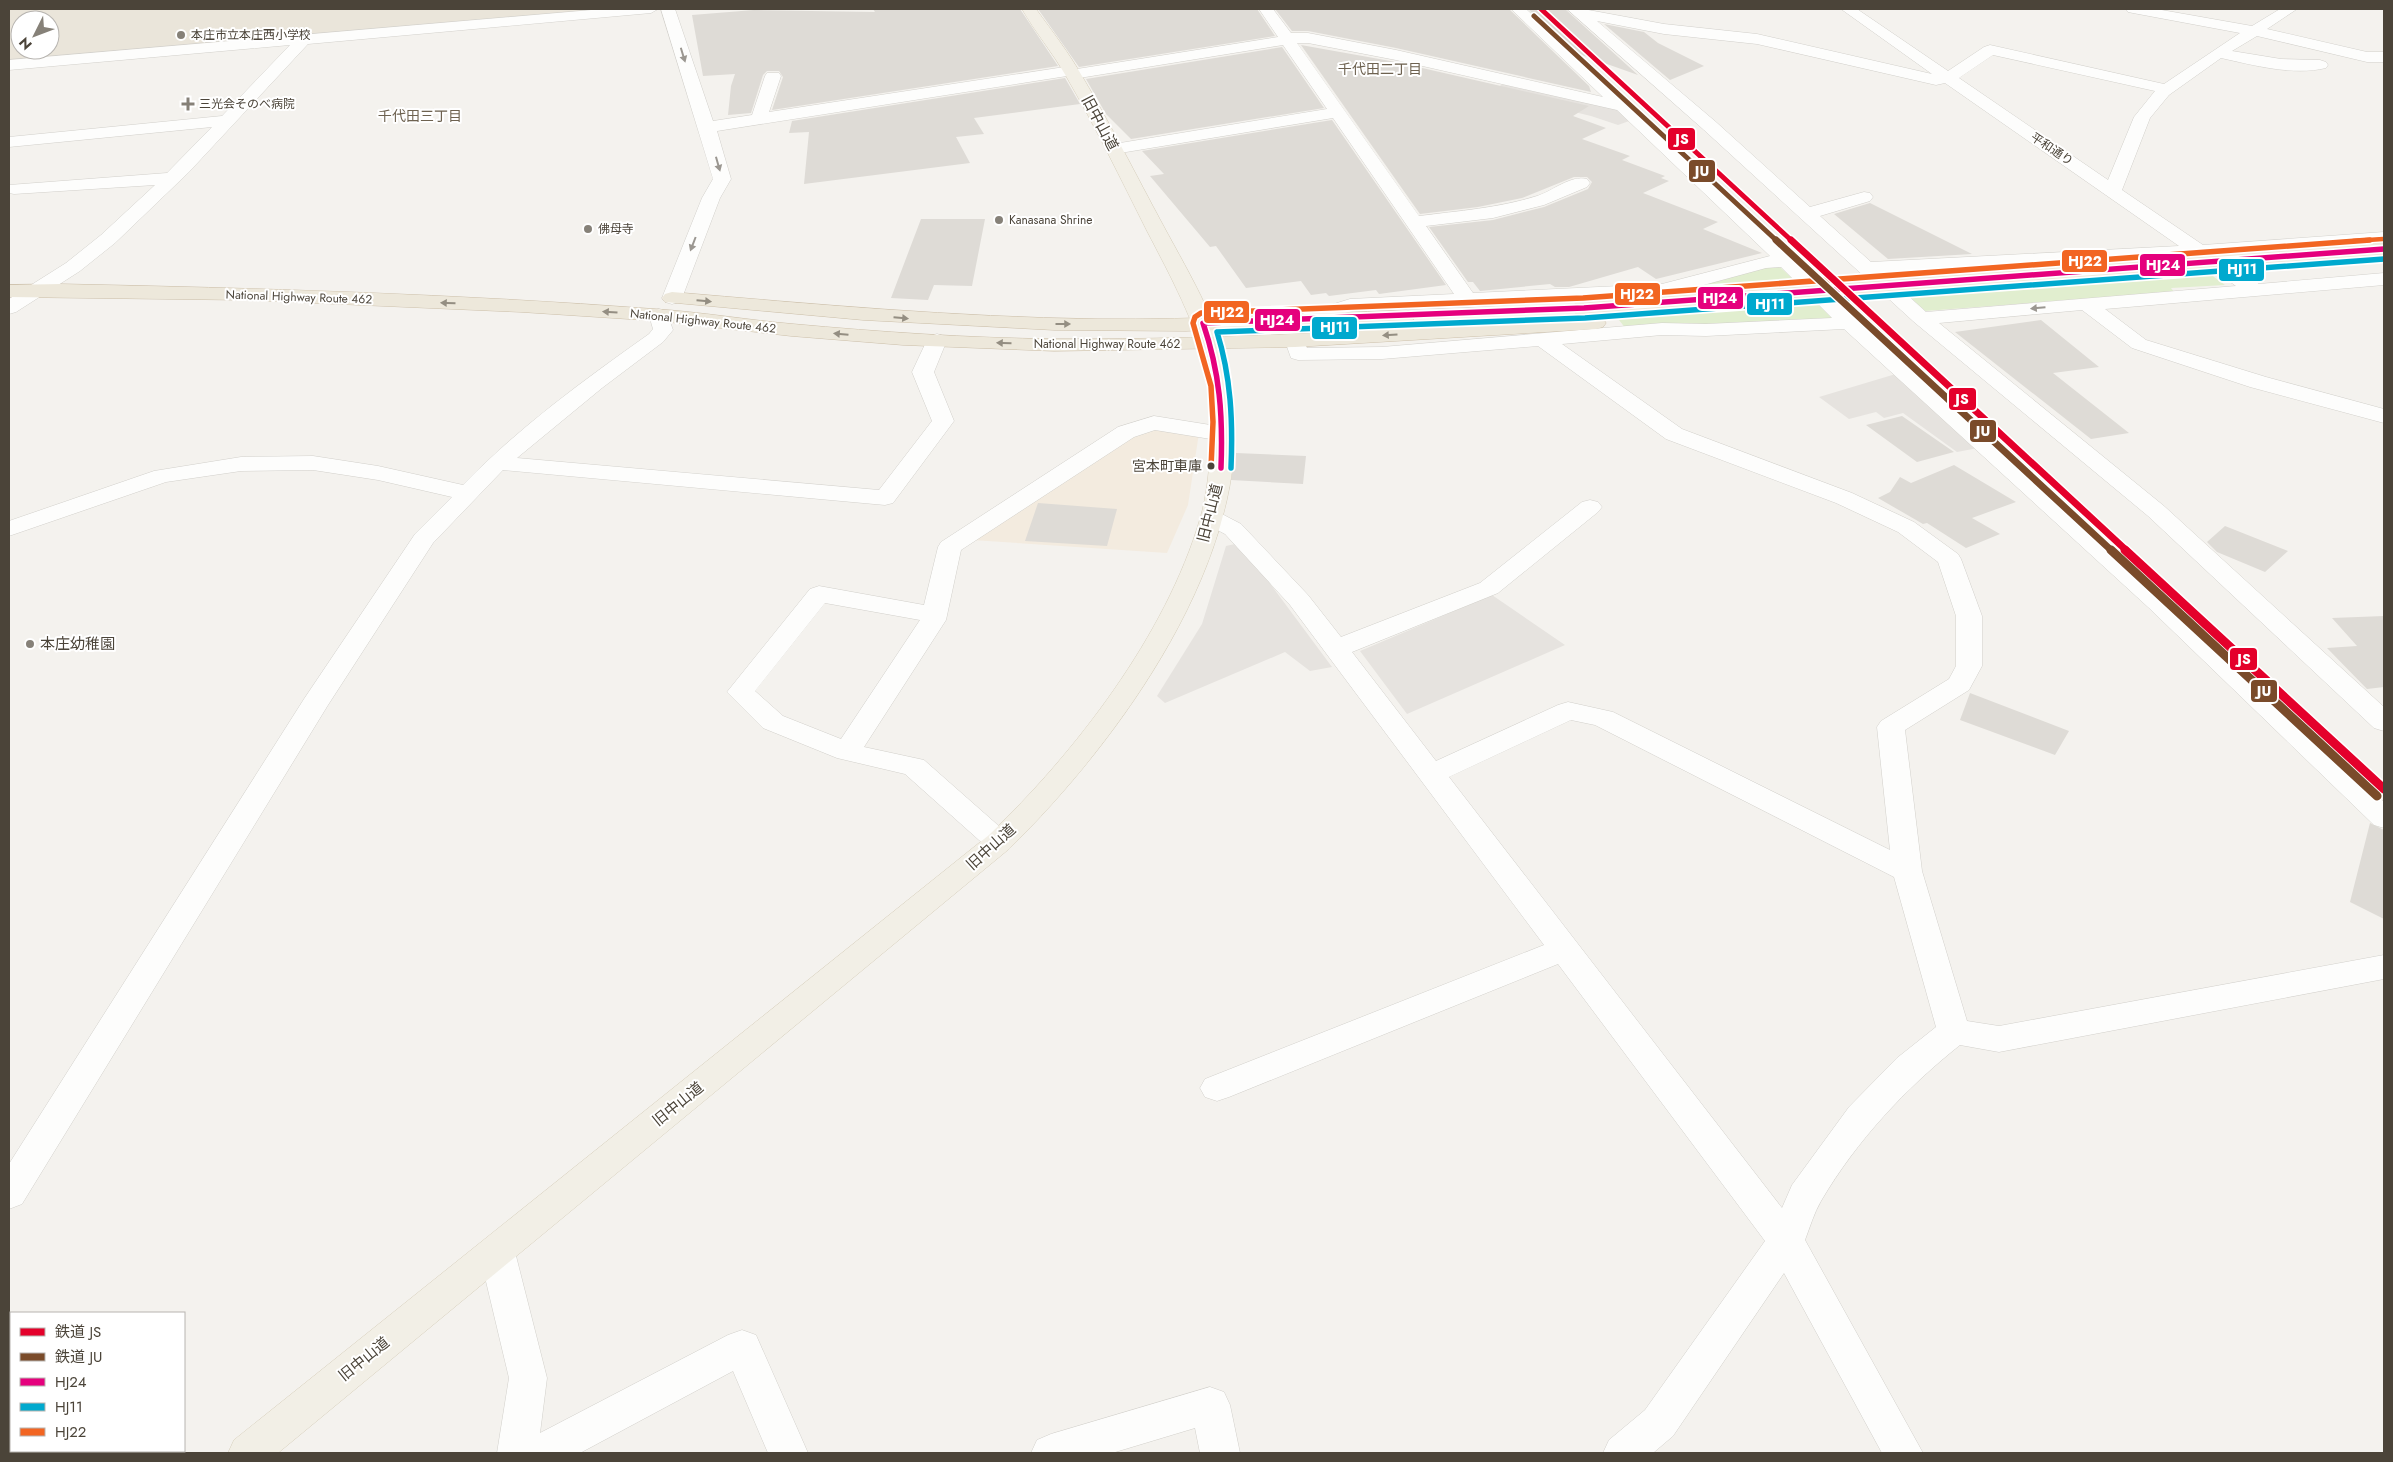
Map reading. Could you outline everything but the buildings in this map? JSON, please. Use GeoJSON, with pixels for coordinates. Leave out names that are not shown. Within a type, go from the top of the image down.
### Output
{"type":"FeatureCollection","features":[{"type":"Feature","properties":{"kind":"highway","name":"National Highway Route 462"},"geometry":{"type":"LineString","coordinates":[[9,291],[264,295],[521,306],[659,315],[791,330],[937,340],[1054,345],[1210,344],[1296,341],[2384,249]]}},
{"type":"Feature","properties":{"kind":"highway","name":"National Highway Route 462"},"geometry":{"type":"LineString","coordinates":[[9,277],[293,278],[407,283],[672,298],[914,319],[1056,324],[1590,315],[2384,264]]}},
{"type":"Feature","properties":{"kind":"main road","name":"旧中山道"},"geometry":{"type":"LineString","coordinates":[[248,1453],[999,842],[1033,808],[1084,750],[1127,690],[1165,626],[1195,568],[1212,518],[1221,468],[1223,434],[1222,393],[1203,323],[1182,279],[1072,73],[1029,9]]}},
{"type":"Feature","properties":{"kind":"street"},"geometry":{"type":"LineString","coordinates":[[9,65],[302,41],[651,9]]}},
{"type":"Feature","properties":{"kind":"street"},"geometry":{"type":"LineString","coordinates":[[668,9],[697,102],[708,127],[722,179],[711,198],[672,298]]}},
{"type":"Feature","properties":{"kind":"street"},"geometry":{"type":"LineString","coordinates":[[1266,9],[1469,300]]}},
{"type":"Feature","properties":{"kind":"street"},"geometry":{"type":"LineString","coordinates":[[1518,9],[1786,261],[1849,323],[2158,603],[2384,818]]}},
{"type":"Feature","properties":{"kind":"street","name":"平和通り"},"geometry":{"type":"LineString","coordinates":[[1848,9],[2255,290]]}},
{"type":"Feature","properties":{"kind":"street"},"geometry":{"type":"LineString","coordinates":[[2133,9],[2255,31],[2367,57],[2384,57]]}},
{"type":"Feature","properties":{"kind":"street"},"geometry":{"type":"LineString","coordinates":[[2112,190],[2142,117],[2166,90],[2218,54],[2290,9]]}},
{"type":"Feature","properties":{"kind":"street"},"geometry":{"type":"LineString","coordinates":[[1576,11],[1664,29],[1757,39],[1936,80],[1949,78],[1990,50],[2166,90]]}},
{"type":"Feature","properties":{"kind":"street"},"geometry":{"type":"LineString","coordinates":[[1576,11],[1808,214],[1921,318],[2156,511],[2379,708]]}},
{"type":"Feature","properties":{"kind":"street"},"geometry":{"type":"LineString","coordinates":[[708,127],[1287,39],[1308,38],[1396,55],[1622,106]]}},
{"type":"Feature","properties":{"kind":"street"},"geometry":{"type":"LineString","coordinates":[[9,308],[96,250],[172,178],[302,41]]}},
{"type":"Feature","properties":{"kind":"street"},"geometry":{"type":"LineString","coordinates":[[2218,54],[2273,64],[2320,65]]}},
{"type":"Feature","properties":{"kind":"street"},"geometry":{"type":"LineString","coordinates":[[760,120],[773,76]]}},
{"type":"Feature","properties":{"kind":"street"},"geometry":{"type":"LineString","coordinates":[[1114,149],[1338,112]]}},
{"type":"Feature","properties":{"kind":"street"},"geometry":{"type":"LineString","coordinates":[[9,142],[226,121]]}},
{"type":"Feature","properties":{"kind":"street"},"geometry":{"type":"LineString","coordinates":[[14,189],[172,178]]}},
{"type":"Feature","properties":{"kind":"street"},"geometry":{"type":"LineString","coordinates":[[1414,222],[1493,212],[1544,200],[1581,184]]}},
{"type":"Feature","properties":{"kind":"street"},"geometry":{"type":"LineString","coordinates":[[1808,214],[1864,197]]}},
{"type":"Feature","properties":{"kind":"street"},"geometry":{"type":"LineString","coordinates":[[1865,268],[2201,251],[2384,238]]}},
{"type":"Feature","properties":{"kind":"street"},"geometry":{"type":"LineString","coordinates":[[1302,320],[1350,304],[1662,290],[1765,262],[1786,261]]}},
{"type":"Feature","properties":{"kind":"street"},"geometry":{"type":"LineString","coordinates":[[1921,318],[2384,279]]}},
{"type":"Feature","properties":{"kind":"street"},"geometry":{"type":"LineString","coordinates":[[2086,304],[2139,344],[2258,382],[2384,416]]}},
{"type":"Feature","properties":{"kind":"street"},"geometry":{"type":"LineString","coordinates":[[9,1194],[370,620],[424,539],[466,493],[497,463],[594,383],[656,338],[663,330],[659,315]]}},
{"type":"Feature","properties":{"kind":"street"},"geometry":{"type":"LineString","coordinates":[[1296,341],[1298,354],[1382,353],[1662,330],[1706,330],[1849,323]]}},
{"type":"Feature","properties":{"kind":"street"},"geometry":{"type":"LineString","coordinates":[[497,463],[886,498],[943,421],[924,372],[937,340]]}},
{"type":"Feature","properties":{"kind":"street"},"geometry":{"type":"LineString","coordinates":[[1543,340],[1674,434],[1844,498],[1906,527],[1949,559],[1968,616],[1970,666],[1960,684],[1890,727],[1907,871],[1954,1031]]}},
{"type":"Feature","properties":{"kind":"street"},"geometry":{"type":"LineString","coordinates":[[847,752],[933,620],[950,547],[1118,437],[1154,423],[1223,434]]}},
{"type":"Feature","properties":{"kind":"street"},"geometry":{"type":"LineString","coordinates":[[9,529],[162,476],[241,464],[313,463],[378,473],[466,493]]}},
{"type":"Feature","properties":{"kind":"street"},"geometry":{"type":"LineString","coordinates":[[1335,649],[1489,588],[1590,507]]}},
{"type":"Feature","properties":{"kind":"street"},"geometry":{"type":"LineString","coordinates":[[1212,518],[1233,529],[1298,600],[1786,1241],[1903,1453]]}},
{"type":"Feature","properties":{"kind":"street"},"geometry":{"type":"LineString","coordinates":[[934,615],[819,594],[740,692],[773,722],[847,752],[914,767],[999,842]]}},
{"type":"Feature","properties":{"kind":"street"},"geometry":{"type":"LineString","coordinates":[[1430,775],[1568,711],[1603,718],[1907,871]]}},
{"type":"Feature","properties":{"kind":"street"},"geometry":{"type":"LineString","coordinates":[[1217,1088],[1563,950]]}},
{"type":"Feature","properties":{"kind":"street"},"geometry":{"type":"LineString","coordinates":[[1623,1453],[1659,1423],[1786,1241],[1805,1195],[1861,1117],[1909,1067],[1954,1031],[1999,1039],[2384,967]]}},
{"type":"Feature","properties":{"kind":"street"},"geometry":{"type":"LineString","coordinates":[[497,1252],[528,1378],[517,1453]]}},
{"type":"Feature","properties":{"kind":"street"},"geometry":{"type":"LineString","coordinates":[[541,1453],[742,1347],[788,1453]]}},
{"type":"Feature","properties":{"kind":"street"},"geometry":{"type":"LineString","coordinates":[[1051,1453],[1210,1405],[1220,1453]]}},
{"type":"Feature","properties":{"kind":"shaded area","name":"本庄市立本庄西小学校"},"geometry":{"type":"Polygon","coordinates":[[[9,9],[606,9],[60,57],[60,10],[10,10],[10,60],[32,60],[9,62],[9,9]]]}},
{"type":"Feature","properties":{"kind":"shaded area"},"geometry":{"type":"Polygon","coordinates":[[[1505,82],[1617,107],[1632,120],[1618,125],[1591,116],[1492,92],[1505,82]]]}},
{"type":"Feature","properties":{"kind":"shaded area"},"geometry":{"type":"Polygon","coordinates":[[[1899,373],[1978,448],[1957,452],[1903,413],[1884,418],[1876,412],[1849,419],[1819,397],[1899,373]]]}},
{"type":"Feature","properties":{"kind":"shaded area"},"geometry":{"type":"Polygon","coordinates":[[[1155,430],[1199,433],[1188,505],[1167,553],[972,540],[1073,465],[1144,432],[1155,430]]]}},
{"type":"Feature","properties":{"kind":"shaded area"},"geometry":{"type":"Polygon","coordinates":[[[1235,544],[1248,554],[1332,667],[1310,671],[1285,652],[1165,703],[1157,696],[1202,624],[1226,546],[1235,544]]]}},
{"type":"Feature","properties":{"kind":"shaded area"},"geometry":{"type":"Polygon","coordinates":[[[1492,595],[1565,645],[1407,714],[1360,651],[1492,595]]]}},
{"type":"Feature","properties":{"kind":"green space"},"geometry":{"type":"Polygon","coordinates":[[[2184,255],[2225,285],[2171,288],[2174,292],[1925,311],[1879,270],[2184,255]]]}},
{"type":"Feature","properties":{"kind":"green space"},"geometry":{"type":"Polygon","coordinates":[[[1762,266],[1780,267],[1836,318],[1626,329],[1602,298],[1762,266]]]}},
{"type":"Feature","properties":{"kind":"rail line","name":"JS"},"geometry":{"type":"LineString","coordinates":[[1541,9],[2384,789]]}},
{"type":"Feature","properties":{"kind":"rail line","name":"JU"},"geometry":{"type":"LineString","coordinates":[[1534,16],[2377,796]]}},
{"type":"Feature","properties":{"kind":"transit line","name":"HJ22"},"geometry":{"type":"LineString","coordinates":[[1211,468],[1213,422],[1211,386],[1193,323],[1195,317],[1201,313],[1583,298],[2383,239]]}},
{"type":"Feature","properties":{"kind":"transit line","name":"HJ24"},"geometry":{"type":"LineString","coordinates":[[1221,468],[1221,395],[1215,361],[1203,323],[1584,308],[2384,249]]}},
{"type":"Feature","properties":{"kind":"transit line","name":"HJ11"},"geometry":{"type":"LineString","coordinates":[[1231,468],[1231,399],[1227,366],[1217,332],[1585,318],[2384,259]]}},
{"type":"Feature","properties":{"kind":"place","name":"本庄市立本庄西小学校"},"geometry":{"type":"Point","coordinates":[181,35]}},
{"type":"Feature","properties":{"kind":"place","name":"三光会そのべ病院"},"geometry":{"type":"Point","coordinates":[188,104]}},
{"type":"Feature","properties":{"kind":"place","name":"Kanasana Shrine"},"geometry":{"type":"Point","coordinates":[999,220]}},
{"type":"Feature","properties":{"kind":"place","name":"佛母寺"},"geometry":{"type":"Point","coordinates":[588,229]}},
{"type":"Feature","properties":{"kind":"place","name":"宮本町車庫"},"geometry":{"type":"Point","coordinates":[1211,466]}},
{"type":"Feature","properties":{"kind":"place","name":"本庄幼稚園"},"geometry":{"type":"Point","coordinates":[30,644]}},
{"type":"Feature","properties":{"kind":"district","name":"千代田二丁目"},"geometry":{"type":"Point","coordinates":[1380,69]}},
{"type":"Feature","properties":{"kind":"district","name":"千代田三丁目"},"geometry":{"type":"Point","coordinates":[420,116]}}]}
